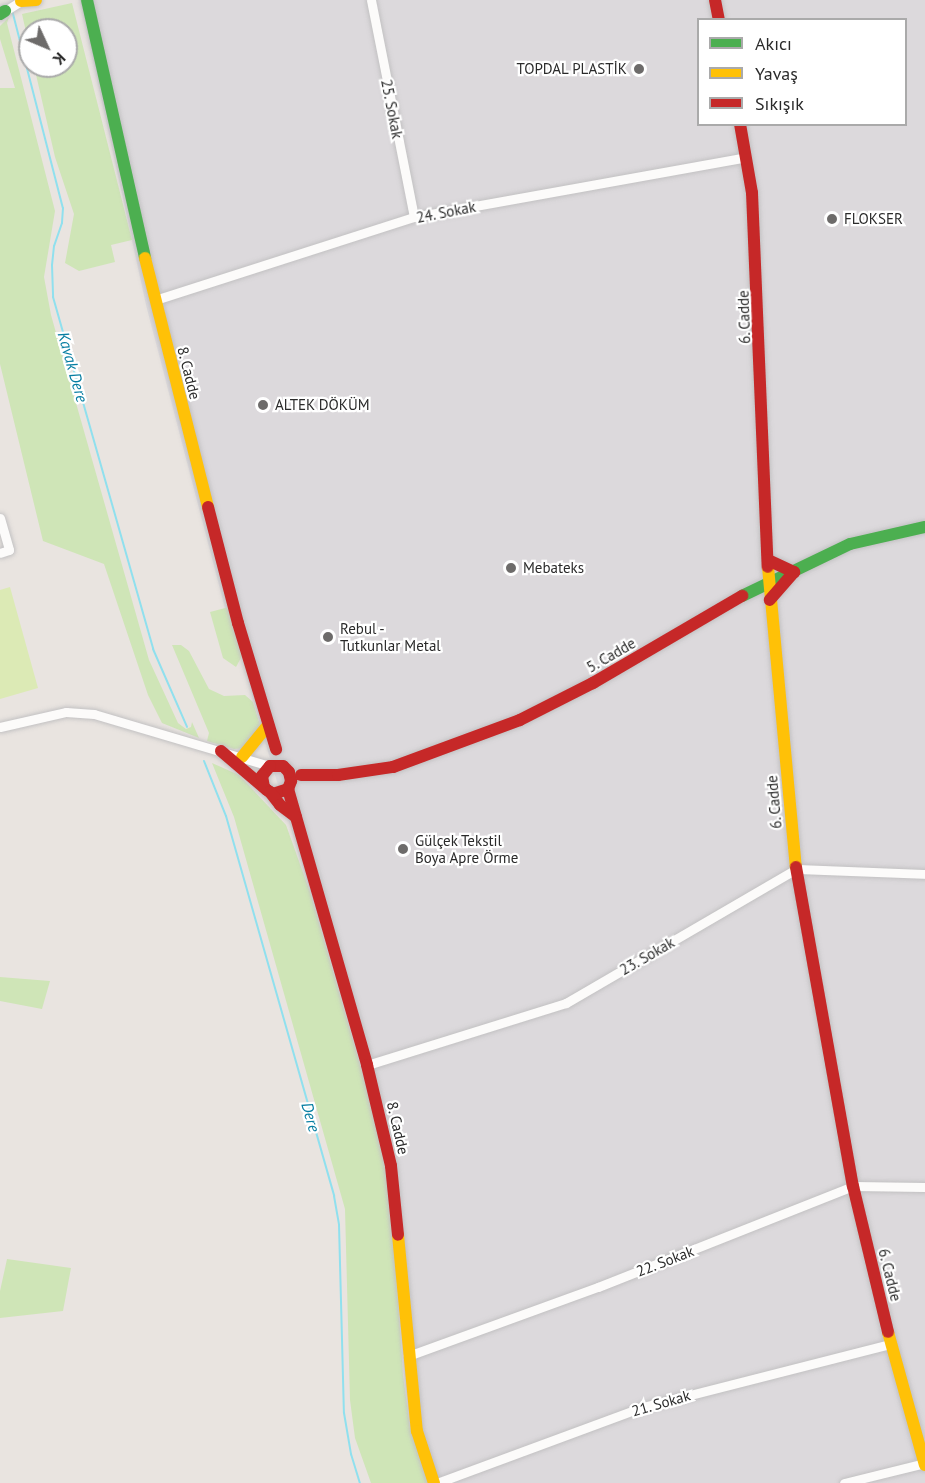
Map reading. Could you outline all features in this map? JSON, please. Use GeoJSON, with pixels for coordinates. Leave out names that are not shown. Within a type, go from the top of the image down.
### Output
{"type":"FeatureCollection","features":[{"type":"Feature","properties":{"kind":"street"},"geometry":{"type":"LineString","coordinates":[[3,13],[22,0],[36,0]]}},
{"type":"Feature","properties":{"kind":"street","name":"25. Sokak"},"geometry":{"type":"LineString","coordinates":[[371,0],[414,217]]}},
{"type":"Feature","properties":{"kind":"street"},"geometry":{"type":"LineString","coordinates":[[715,0],[719,18]]}},
{"type":"Feature","properties":{"kind":"street","name":"8. Cadde"},"geometry":{"type":"LineString","coordinates":[[86,1],[155,300],[238,623],[276,749],[290,776],[296,817],[367,1065],[391,1166],[417,1431],[436,1483]]}},
{"type":"Feature","properties":{"kind":"street","name":"6. Cadde"},"geometry":{"type":"LineString","coordinates":[[740,126],[752,193],[769,584],[796,870],[853,1186],[891,1344],[925,1463]]}},
{"type":"Feature","properties":{"kind":"street","name":"24. Sokak"},"geometry":{"type":"LineString","coordinates":[[155,300],[414,217],[746,157]]}},
{"type":"Feature","properties":{"kind":"street"},"geometry":{"type":"LineString","coordinates":[[0,518],[9,550],[0,553]]}},
{"type":"Feature","properties":{"kind":"street","name":"5. Cadde"},"geometry":{"type":"LineString","coordinates":[[290,776],[338,775],[393,767],[520,720],[593,683],[748,593],[849,544],[925,527]]}},
{"type":"Feature","properties":{"kind":"street"},"geometry":{"type":"LineString","coordinates":[[748,593],[771,605],[794,572],[768,560]]}},
{"type":"Feature","properties":{"kind":"street"},"geometry":{"type":"LineString","coordinates":[[0,727],[66,712],[94,714],[270,766],[290,776],[277,794],[267,790],[262,776],[270,766],[276,749]]}},
{"type":"Feature","properties":{"kind":"street"},"geometry":{"type":"LineString","coordinates":[[242,757],[268,725]]}},
{"type":"Feature","properties":{"kind":"street"},"geometry":{"type":"LineString","coordinates":[[221,751],[296,817]]}},
{"type":"Feature","properties":{"kind":"street"},"geometry":{"type":"LineString","coordinates":[[796,870],[925,874]]}},
{"type":"Feature","properties":{"kind":"street","name":"23. Sokak"},"geometry":{"type":"LineString","coordinates":[[367,1065],[566,1003],[796,870]]}},
{"type":"Feature","properties":{"kind":"street","name":"22. Sokak"},"geometry":{"type":"LineString","coordinates":[[408,1356],[609,1283],[853,1186],[925,1187]]}},
{"type":"Feature","properties":{"kind":"street","name":"21. Sokak"},"geometry":{"type":"LineString","coordinates":[[436,1483],[643,1407],[891,1344]]}},
{"type":"Feature","properties":{"kind":"street"},"geometry":{"type":"LineString","coordinates":[[844,1483],[925,1463]]}},
{"type":"Feature","properties":{"kind":"shaded area"},"geometry":{"type":"Polygon","coordinates":[[[80,0],[925,0],[925,1483],[436,1483],[410,1421],[392,1164],[260,725],[229,607],[225,608],[146,305],[80,0]]]}},
{"type":"Feature","properties":{"kind":"green space"},"geometry":{"type":"Polygon","coordinates":[[[72,3],[76,18],[23,18],[22,14],[72,3]]]}},
{"type":"Feature","properties":{"kind":"green space"},"geometry":{"type":"Polygon","coordinates":[[[9,17],[7,23],[18,66],[18,78],[21,78],[55,211],[44,277],[51,315],[149,660],[178,723],[186,729],[191,727],[192,722],[199,738],[162,723],[148,695],[104,564],[43,541],[0,364],[0,88],[15,88],[0,39],[0,26],[9,17]]]}},
{"type":"Feature","properties":{"kind":"green space"},"geometry":{"type":"Polygon","coordinates":[[[78,27],[132,240],[111,245],[115,262],[79,271],[65,263],[74,214],[55,157],[37,78],[78,78],[78,27]]]}},
{"type":"Feature","properties":{"kind":"green space"},"geometry":{"type":"Polygon","coordinates":[[[10,587],[38,688],[0,699],[0,590],[10,587]]]}},
{"type":"Feature","properties":{"kind":"green space"},"geometry":{"type":"Polygon","coordinates":[[[229,607],[242,656],[236,667],[223,658],[210,612],[229,607]]]}},
{"type":"Feature","properties":{"kind":"green space"},"geometry":{"type":"Polygon","coordinates":[[[172,645],[181,645],[189,651],[209,689],[224,696],[245,695],[253,702],[260,725],[245,748],[234,749],[207,741],[209,733],[172,645]]]}},
{"type":"Feature","properties":{"kind":"green space"},"geometry":{"type":"Polygon","coordinates":[[[212,763],[239,775],[286,825],[310,892],[389,1165],[403,1375],[410,1428],[432,1483],[371,1483],[355,1438],[350,1400],[345,1209],[234,817],[212,763]]]}},
{"type":"Feature","properties":{"kind":"green space"},"geometry":{"type":"Polygon","coordinates":[[[0,977],[50,981],[42,1009],[0,1001],[0,977]]]}},
{"type":"Feature","properties":{"kind":"green space"},"geometry":{"type":"Polygon","coordinates":[[[7,1259],[71,1268],[63,1311],[0,1318],[0,1291],[7,1259]]]}},
{"type":"Feature","properties":{"kind":"waterway","name":"Kavak Dere"},"geometry":{"type":"LineString","coordinates":[[12,10],[63,208],[62,223],[54,246],[53,297],[153,649],[187,727]]}},
{"type":"Feature","properties":{"kind":"waterway","name":"Dere"},"geometry":{"type":"LineString","coordinates":[[204,761],[226,816],[334,1196],[339,1225],[344,1413],[351,1454],[360,1483]]}},
{"type":"Feature","properties":{"kind":"traffic: fast"},"geometry":{"type":"LineString","coordinates":[[87,0],[145,258]]}},
{"type":"Feature","properties":{"kind":"traffic: fast"},"geometry":{"type":"LineString","coordinates":[[0,14],[5,11]]}},
{"type":"Feature","properties":{"kind":"traffic: fast"},"geometry":{"type":"LineString","coordinates":[[742,596],[850,544],[925,527]]}},
{"type":"Feature","properties":{"kind":"traffic: slow"},"geometry":{"type":"LineString","coordinates":[[21,1],[36,0]]}},
{"type":"Feature","properties":{"kind":"traffic: slow"},"geometry":{"type":"LineString","coordinates":[[145,258],[208,507]]}},
{"type":"Feature","properties":{"kind":"traffic: slow"},"geometry":{"type":"LineString","coordinates":[[768,567],[796,867]]}},
{"type":"Feature","properties":{"kind":"traffic: slow"},"geometry":{"type":"LineString","coordinates":[[242,757],[268,725]]}},
{"type":"Feature","properties":{"kind":"traffic: slow"},"geometry":{"type":"LineString","coordinates":[[398,1235],[417,1431],[434,1483]]}},
{"type":"Feature","properties":{"kind":"traffic: slow"},"geometry":{"type":"LineString","coordinates":[[888,1332],[925,1465]]}},
{"type":"Feature","properties":{"kind":"traffic: jam"},"geometry":{"type":"LineString","coordinates":[[715,0],[719,18]]}},
{"type":"Feature","properties":{"kind":"traffic: jam"},"geometry":{"type":"LineString","coordinates":[[740,126],[752,193],[768,567]]}},
{"type":"Feature","properties":{"kind":"traffic: jam"},"geometry":{"type":"LineString","coordinates":[[208,507],[238,623],[276,749]]}},
{"type":"Feature","properties":{"kind":"traffic: jam"},"geometry":{"type":"LineString","coordinates":[[768,560],[794,572],[770,600]]}},
{"type":"Feature","properties":{"kind":"traffic: jam"},"geometry":{"type":"LineString","coordinates":[[301,775],[338,775],[393,767],[520,720],[593,683],[742,596]]}},
{"type":"Feature","properties":{"kind":"traffic: jam"},"geometry":{"type":"LineString","coordinates":[[221,751],[267,790],[273,794],[288,789],[291,781],[289,772],[283,766],[270,766],[262,776],[264,787]]}},
{"type":"Feature","properties":{"kind":"traffic: jam"},"geometry":{"type":"LineString","coordinates":[[288,789],[367,1065],[391,1166],[398,1235]]}},
{"type":"Feature","properties":{"kind":"traffic: jam"},"geometry":{"type":"LineString","coordinates":[[270,792],[280,805],[296,817]]}},
{"type":"Feature","properties":{"kind":"traffic: jam"},"geometry":{"type":"LineString","coordinates":[[796,867],[853,1186],[888,1332]]}},
{"type":"Feature","properties":{"kind":"place","name":"TOPDAL PLASTİK"},"geometry":{"type":"Point","coordinates":[639,69]}},
{"type":"Feature","properties":{"kind":"place","name":"FLOKSER"},"geometry":{"type":"Point","coordinates":[832,219]}},
{"type":"Feature","properties":{"kind":"place","name":"ALTEK DÖKÜM"},"geometry":{"type":"Point","coordinates":[263,405]}},
{"type":"Feature","properties":{"kind":"place","name":"Mebateks"},"geometry":{"type":"Point","coordinates":[511,568]}},
{"type":"Feature","properties":{"kind":"place","name":"Rebul - Tutkunlar Metal"},"geometry":{"type":"Point","coordinates":[328,637]}},
{"type":"Feature","properties":{"kind":"place","name":"Gülçek Tekstil Boya Apre Örme"},"geometry":{"type":"Point","coordinates":[403,849]}}]}
